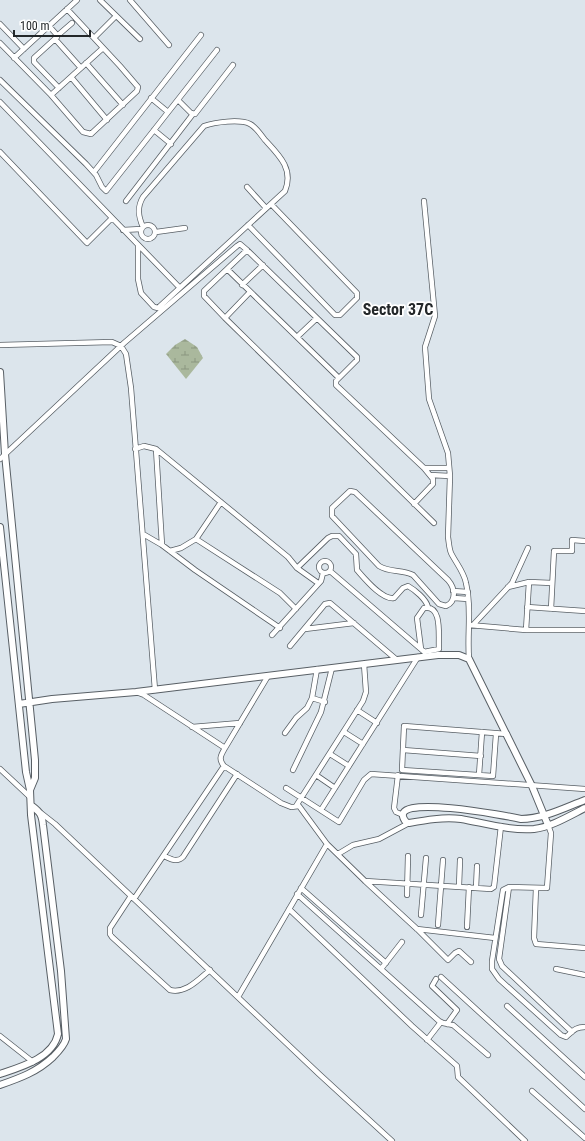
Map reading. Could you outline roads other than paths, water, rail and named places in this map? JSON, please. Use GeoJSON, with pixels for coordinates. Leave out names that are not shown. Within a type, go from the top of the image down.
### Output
{"type":"FeatureCollection","features":[{"type":"Feature","properties":{"kind":"street"},"geometry":{"type":"LineString","coordinates":[[14,58],[77,0]]}},
{"type":"Feature","properties":{"kind":"street"},"geometry":{"type":"LineString","coordinates":[[100,0],[140,39]]}},
{"type":"Feature","properties":{"kind":"street"},"geometry":{"type":"LineString","coordinates":[[130,0],[169,45]]}},
{"type":"Feature","properties":{"kind":"street"},"geometry":{"type":"LineString","coordinates":[[0,43],[51,95],[86,134],[91,134],[137,91],[138,87],[67,9]]}},
{"type":"Feature","properties":{"kind":"street"},"geometry":{"type":"LineString","coordinates":[[94,38],[116,16]]}},
{"type":"Feature","properties":{"kind":"street"},"geometry":{"type":"LineString","coordinates":[[59,88],[34,62],[34,58],[72,23]]}},
{"type":"Feature","properties":{"kind":"street"},"geometry":{"type":"LineString","coordinates":[[0,24],[24,49]]}},
{"type":"Feature","properties":{"kind":"street"},"geometry":{"type":"LineString","coordinates":[[49,26],[56,38],[81,68]]}},
{"type":"Feature","properties":{"kind":"street"},"geometry":{"type":"LineString","coordinates":[[94,172],[201,35]]}},
{"type":"Feature","properties":{"kind":"street"},"geometry":{"type":"LineString","coordinates":[[51,95],[103,48]]}},
{"type":"Feature","properties":{"kind":"street"},"geometry":{"type":"LineString","coordinates":[[0,80],[94,172],[99,178],[102,187],[106,190],[217,50]]}},
{"type":"Feature","properties":{"kind":"street"},"geometry":{"type":"LineString","coordinates":[[86,63],[123,105]]}},
{"type":"Feature","properties":{"kind":"street"},"geometry":{"type":"LineString","coordinates":[[126,201],[233,65]]}},
{"type":"Feature","properties":{"kind":"street"},"geometry":{"type":"LineString","coordinates":[[71,77],[107,120]]}},
{"type":"Feature","properties":{"kind":"street"},"geometry":{"type":"LineString","coordinates":[[151,98],[168,112]]}},
{"type":"Feature","properties":{"kind":"street"},"geometry":{"type":"LineString","coordinates":[[178,100],[194,114]]}},
{"type":"Feature","properties":{"kind":"street"},"geometry":{"type":"LineString","coordinates":[[0,102],[180,288]]}},
{"type":"Feature","properties":{"kind":"street"},"geometry":{"type":"LineString","coordinates":[[147,240],[142,236],[142,228],[139,217],[139,206],[143,197],[200,130],[209,124],[236,122],[251,124],[284,161],[288,175],[285,191],[158,308],[146,301],[139,288],[140,247],[147,240],[153,238],[156,232]]}},
{"type":"Feature","properties":{"kind":"street"},"geometry":{"type":"LineString","coordinates":[[154,130],[171,144]]}},
{"type":"Feature","properties":{"kind":"street"},"geometry":{"type":"LineString","coordinates":[[0,152],[87,243],[112,218]]}},
{"type":"Feature","properties":{"kind":"street"},"geometry":{"type":"LineString","coordinates":[[247,187],[266,208]]}},
{"type":"Feature","properties":{"kind":"street"},"geometry":{"type":"LineString","coordinates":[[424,201],[435,316],[425,347],[429,399],[448,453],[450,476],[449,547],[462,572],[468,592],[471,625],[469,658],[532,786],[551,834],[547,888],[509,887],[505,888],[502,892],[492,969],[499,979],[560,1035],[566,1037],[574,1028],[585,1027]]}},
{"type":"Feature","properties":{"kind":"street"},"geometry":{"type":"LineString","coordinates":[[248,225],[335,315],[340,315],[357,298],[357,293],[271,204]]}},
{"type":"Feature","properties":{"kind":"street"},"geometry":{"type":"LineString","coordinates":[[123,230],[142,228],[150,225],[154,227],[156,232]]}},
{"type":"Feature","properties":{"kind":"street"},"geometry":{"type":"LineString","coordinates":[[156,232],[185,228]]}},
{"type":"Feature","properties":{"kind":"street"},"geometry":{"type":"LineString","coordinates":[[2,456],[121,346],[240,244],[357,358],[339,378],[336,385],[424,468],[433,479],[433,484],[414,504]]}},
{"type":"Feature","properties":{"kind":"street"},"geometry":{"type":"LineString","coordinates":[[247,250],[203,292],[204,296],[434,523]]}},
{"type":"Feature","properties":{"kind":"street"},"geometry":{"type":"LineString","coordinates":[[242,285],[263,266]]}},
{"type":"Feature","properties":{"kind":"street"},"geometry":{"type":"LineString","coordinates":[[226,269],[339,378]]}},
{"type":"Feature","properties":{"kind":"street"},"geometry":{"type":"LineString","coordinates":[[225,318],[250,292]]}},
{"type":"Feature","properties":{"kind":"street"},"geometry":{"type":"LineString","coordinates":[[297,337],[316,319]]}},
{"type":"Feature","properties":{"kind":"street"},"geometry":{"type":"LineString","coordinates":[[0,345],[112,342],[121,346],[126,354],[131,388],[155,690]]}},
{"type":"Feature","properties":{"kind":"street"},"geometry":{"type":"LineString","coordinates":[[0,372],[2,456],[36,767],[35,778],[30,790]]}},
{"type":"Feature","properties":{"kind":"street"},"geometry":{"type":"LineString","coordinates":[[135,448],[149,447],[156,449],[288,557],[297,568],[318,583]]}},
{"type":"Feature","properties":{"kind":"street"},"geometry":{"type":"LineString","coordinates":[[156,449],[162,545]]}},
{"type":"Feature","properties":{"kind":"street"},"geometry":{"type":"LineString","coordinates":[[424,468],[449,468]]}},
{"type":"Feature","properties":{"kind":"street"},"geometry":{"type":"LineString","coordinates":[[430,475],[450,476]]}},
{"type":"Feature","properties":{"kind":"street"},"geometry":{"type":"LineString","coordinates":[[350,491],[355,492],[448,580],[453,591],[454,598],[448,605],[440,604],[413,575],[405,572],[389,570],[380,566],[332,516],[332,508],[350,491]]}},
{"type":"Feature","properties":{"kind":"street"},"geometry":{"type":"LineString","coordinates":[[170,551],[181,548],[196,539],[221,502]]}},
{"type":"Feature","properties":{"kind":"street"},"geometry":{"type":"LineString","coordinates":[[0,527],[26,772],[30,790],[32,806],[31,815],[58,1028],[54,1045],[33,1062],[0,1074]]}},
{"type":"Feature","properties":{"kind":"street"},"geometry":{"type":"LineString","coordinates":[[143,534],[162,545],[195,570],[280,628]]}},
{"type":"Feature","properties":{"kind":"street"},"geometry":{"type":"LineString","coordinates":[[297,568],[328,538],[332,536],[339,536],[356,554],[357,570],[381,594],[386,598],[394,598],[406,586],[408,586],[423,599],[428,607],[438,616],[439,649],[425,652],[418,657],[322,810]]}},
{"type":"Feature","properties":{"kind":"street"},"geometry":{"type":"LineString","coordinates":[[196,539],[280,593],[296,608]]}},
{"type":"Feature","properties":{"kind":"street"},"geometry":{"type":"LineString","coordinates":[[551,609],[554,551],[572,551],[572,540],[585,541]]}},
{"type":"Feature","properties":{"kind":"street"},"geometry":{"type":"LineString","coordinates":[[471,625],[516,578],[528,548]]}},
{"type":"Feature","properties":{"kind":"street"},"geometry":{"type":"LineString","coordinates":[[324,573],[320,571],[319,567],[323,561],[330,563],[332,567],[330,571]]}},
{"type":"Feature","properties":{"kind":"street"},"geometry":{"type":"LineString","coordinates":[[324,573],[330,571]]}},
{"type":"Feature","properties":{"kind":"street"},"geometry":{"type":"LineString","coordinates":[[330,571],[425,652],[451,654],[469,658]]}},
{"type":"Feature","properties":{"kind":"street"},"geometry":{"type":"LineString","coordinates":[[272,635],[280,628],[318,583],[323,577],[324,573]]}},
{"type":"Feature","properties":{"kind":"street"},"geometry":{"type":"LineString","coordinates":[[508,588],[529,582],[552,583]]}},
{"type":"Feature","properties":{"kind":"street"},"geometry":{"type":"LineString","coordinates":[[526,630],[529,582]]}},
{"type":"Feature","properties":{"kind":"street"},"geometry":{"type":"LineString","coordinates":[[453,591],[468,592]]}},
{"type":"Feature","properties":{"kind":"street"},"geometry":{"type":"LineString","coordinates":[[454,598],[468,599]]}},
{"type":"Feature","properties":{"kind":"street"},"geometry":{"type":"LineString","coordinates":[[290,646],[327,603],[333,605],[397,660]]}},
{"type":"Feature","properties":{"kind":"street"},"geometry":{"type":"LineString","coordinates":[[425,652],[417,618],[424,608],[428,607]]}},
{"type":"Feature","properties":{"kind":"street"},"geometry":{"type":"LineString","coordinates":[[527,607],[585,611]]}},
{"type":"Feature","properties":{"kind":"street"},"geometry":{"type":"LineString","coordinates":[[305,629],[354,623]]}},
{"type":"Feature","properties":{"kind":"street"},"geometry":{"type":"LineString","coordinates":[[471,625],[526,630],[585,630]]}},
{"type":"Feature","properties":{"kind":"street"},"geometry":{"type":"LineString","coordinates":[[19,704],[155,690],[418,657]]}},
{"type":"Feature","properties":{"kind":"street"},"geometry":{"type":"LineString","coordinates":[[296,806],[363,701],[366,692],[364,664]]}},
{"type":"Feature","properties":{"kind":"street"},"geometry":{"type":"LineString","coordinates":[[293,770],[319,718],[325,702],[332,668]]}},
{"type":"Feature","properties":{"kind":"street"},"geometry":{"type":"LineString","coordinates":[[285,733],[296,718],[305,711],[312,698],[317,670]]}},
{"type":"Feature","properties":{"kind":"street"},"geometry":{"type":"LineString","coordinates":[[268,676],[225,748],[220,761],[224,766],[282,803],[291,807],[300,806],[303,813],[311,820],[327,844],[448,960],[455,952],[459,951],[472,962]]}},
{"type":"Feature","properties":{"kind":"street"},"geometry":{"type":"LineString","coordinates":[[136,692],[144,695],[225,748]]}},
{"type":"Feature","properties":{"kind":"street"},"geometry":{"type":"LineString","coordinates":[[312,698],[325,702]]}},
{"type":"Feature","properties":{"kind":"street"},"geometry":{"type":"LineString","coordinates":[[358,710],[377,723]]}},
{"type":"Feature","properties":{"kind":"street"},"geometry":{"type":"LineString","coordinates":[[192,727],[240,723]]}},
{"type":"Feature","properties":{"kind":"street"},"geometry":{"type":"LineString","coordinates":[[496,734],[493,776],[402,770],[404,726],[507,734]]}},
{"type":"Feature","properties":{"kind":"street"},"geometry":{"type":"LineString","coordinates":[[344,732],[363,744]]}},
{"type":"Feature","properties":{"kind":"street"},"geometry":{"type":"LineString","coordinates":[[479,775],[482,732]]}},
{"type":"Feature","properties":{"kind":"street"},"geometry":{"type":"LineString","coordinates":[[403,750],[481,756]]}},
{"type":"Feature","properties":{"kind":"street"},"geometry":{"type":"LineString","coordinates":[[330,754],[349,766]]}},
{"type":"Feature","properties":{"kind":"street"},"geometry":{"type":"LineString","coordinates":[[210,970],[189,987],[178,991],[170,990],[112,937],[110,934],[110,928],[164,856],[224,766]]}},
{"type":"Feature","properties":{"kind":"street"},"geometry":{"type":"LineString","coordinates":[[0,769],[30,797]]}},
{"type":"Feature","properties":{"kind":"street"},"geometry":{"type":"LineString","coordinates":[[164,856],[174,860],[181,859],[183,857],[237,774]]}},
{"type":"Feature","properties":{"kind":"street"},"geometry":{"type":"LineString","coordinates":[[286,788],[322,810],[336,822],[339,822],[367,776],[371,774],[585,789]]}},
{"type":"Feature","properties":{"kind":"street"},"geometry":{"type":"LineString","coordinates":[[316,775],[336,788]]}},
{"type":"Feature","properties":{"kind":"street"},"geometry":{"type":"LineString","coordinates":[[398,776],[394,808],[396,812],[403,815]]}},
{"type":"Feature","properties":{"kind":"street"},"geometry":{"type":"LineString","coordinates":[[403,815],[405,811],[419,807],[463,809],[529,819],[585,800]]}},
{"type":"Feature","properties":{"kind":"street"},"geometry":{"type":"LineString","coordinates":[[32,806],[55,824],[390,1140]]}},
{"type":"Feature","properties":{"kind":"street"},"geometry":{"type":"LineString","coordinates":[[338,854],[353,846],[379,839],[409,823],[424,819],[459,819],[501,826],[535,829],[548,825],[585,808]]}},
{"type":"Feature","properties":{"kind":"street"},"geometry":{"type":"LineString","coordinates":[[0,1085],[25,1077],[42,1066],[62,1048],[66,1039],[61,971],[42,816],[39,812]]}},
{"type":"Feature","properties":{"kind":"street"},"geometry":{"type":"LineString","coordinates":[[403,815],[403,819],[409,823]]}},
{"type":"Feature","properties":{"kind":"street"},"geometry":{"type":"LineString","coordinates":[[365,881],[491,889],[494,887],[501,826]]}},
{"type":"Feature","properties":{"kind":"street"},"geometry":{"type":"LineString","coordinates":[[238,997],[327,844]]}},
{"type":"Feature","properties":{"kind":"street"},"geometry":{"type":"LineString","coordinates":[[407,895],[408,856]]}},
{"type":"Feature","properties":{"kind":"street"},"geometry":{"type":"LineString","coordinates":[[421,915],[426,858]]}},
{"type":"Feature","properties":{"kind":"street"},"geometry":{"type":"LineString","coordinates":[[438,925],[443,860]]}},
{"type":"Feature","properties":{"kind":"street"},"geometry":{"type":"LineString","coordinates":[[459,886],[460,860]]}},
{"type":"Feature","properties":{"kind":"street"},"geometry":{"type":"LineString","coordinates":[[476,888],[477,866]]}},
{"type":"Feature","properties":{"kind":"street"},"geometry":{"type":"LineString","coordinates":[[467,927],[469,887]]}},
{"type":"Feature","properties":{"kind":"street"},"geometry":{"type":"LineString","coordinates":[[509,887],[499,959],[502,966],[572,1032]]}},
{"type":"Feature","properties":{"kind":"street"},"geometry":{"type":"LineString","coordinates":[[301,888],[386,962]]}},
{"type":"Feature","properties":{"kind":"street"},"geometry":{"type":"LineString","coordinates":[[536,888],[534,938],[536,944],[585,948]]}},
{"type":"Feature","properties":{"kind":"street"},"geometry":{"type":"LineString","coordinates":[[297,894],[441,1022],[455,1026],[488,1055]]}},
{"type":"Feature","properties":{"kind":"street"},"geometry":{"type":"LineString","coordinates":[[289,909],[427,1040],[457,1066],[458,1077],[525,1141]]}},
{"type":"Feature","properties":{"kind":"street"},"geometry":{"type":"LineString","coordinates":[[417,929],[495,938]]}},
{"type":"Feature","properties":{"kind":"street"},"geometry":{"type":"LineString","coordinates":[[381,969],[402,942]]}},
{"type":"Feature","properties":{"kind":"street"},"geometry":{"type":"LineString","coordinates":[[556,969],[585,975]]}},
{"type":"Feature","properties":{"kind":"street"},"geometry":{"type":"LineString","coordinates":[[447,1024],[457,1010],[432,986],[438,978],[585,1109]]}},
{"type":"Feature","properties":{"kind":"street"},"geometry":{"type":"LineString","coordinates":[[507,1006],[585,1077]]}},
{"type":"Feature","properties":{"kind":"street"},"geometry":{"type":"LineString","coordinates":[[427,1040],[441,1022]]}},
{"type":"Feature","properties":{"kind":"street"},"geometry":{"type":"LineString","coordinates":[[0,1036],[33,1062]]}},
{"type":"Feature","properties":{"kind":"street"},"geometry":{"type":"LineString","coordinates":[[532,1091],[585,1138]]}},
{"type":"Feature","properties":{"kind":"district","name":"Sector 37C"},"geometry":{"type":"Point","coordinates":[398,309]}}]}
